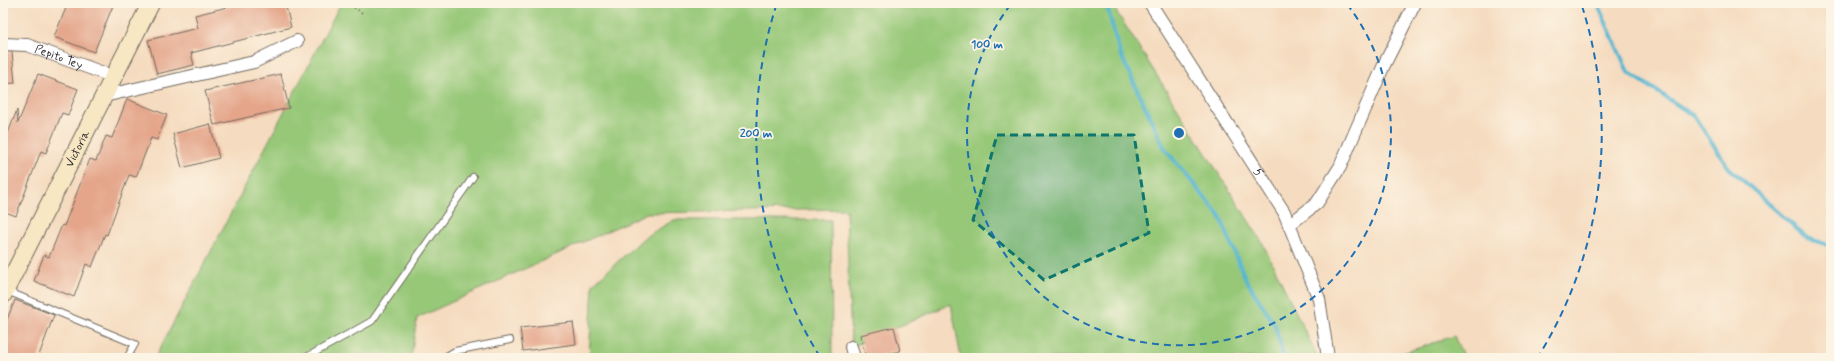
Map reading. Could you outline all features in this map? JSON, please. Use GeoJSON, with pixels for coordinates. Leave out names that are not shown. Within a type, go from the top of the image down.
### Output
{"type":"FeatureCollection","features":[{"type":"Feature","properties":{"kind":"main road","name":"Victoria"},"geometry":{"type":"LineString","coordinates":[[4,293],[152,3]]}},
{"type":"Feature","properties":{"kind":"street","name":"5"},"geometry":{"type":"LineString","coordinates":[[1150,3],[1284,212],[1319,299],[1328,358]]}},
{"type":"Feature","properties":{"kind":"street"},"geometry":{"type":"LineString","coordinates":[[1290,225],[1317,202],[1340,167],[1384,65],[1415,3]]}},
{"type":"Feature","properties":{"kind":"street"},"geometry":{"type":"LineString","coordinates":[[104,96],[254,62],[297,41]]}},
{"type":"Feature","properties":{"kind":"street","name":"Pepito Tey"},"geometry":{"type":"LineString","coordinates":[[3,44],[27,45],[114,77]]}},
{"type":"Feature","properties":{"kind":"lane"},"geometry":{"type":"LineString","coordinates":[[305,358],[372,321],[473,177]]}},
{"type":"Feature","properties":{"kind":"lane"},"geometry":{"type":"LineString","coordinates":[[4,293],[135,344],[126,358]]}},
{"type":"Feature","properties":{"kind":"lane"},"geometry":{"type":"LineString","coordinates":[[443,358],[455,351],[510,340]]}},
{"type":"Feature","properties":{"kind":"path"},"geometry":{"type":"LineString","coordinates":[[348,3],[362,13]]}},
{"type":"Feature","properties":{"kind":"highlighted area"},"geometry":{"type":"Polygon","coordinates":[[[997,135],[1134,135],[1149,233],[1044,280],[973,220],[997,135]]]}},
{"type":"Feature","properties":{"kind":"green space"},"geometry":{"type":"Polygon","coordinates":[[[341,3],[1111,3],[1262,242],[1318,358],[961,358],[951,304],[851,347],[846,209],[647,213],[417,318],[411,358],[155,358],[341,3]]]}},
{"type":"Feature","properties":{"kind":"green space"},"geometry":{"type":"Polygon","coordinates":[[[674,220],[831,220],[832,358],[589,358],[593,284],[645,237],[674,220]]]}},
{"type":"Feature","properties":{"kind":"green space"},"geometry":{"type":"Polygon","coordinates":[[[1454,336],[1464,358],[1388,358],[1454,336]]]}},
{"type":"Feature","properties":{"kind":"building"},"geometry":{"type":"Polygon","coordinates":[[[68,3],[114,3],[94,52],[54,37],[68,3]]]}},
{"type":"Feature","properties":{"kind":"building"},"geometry":{"type":"Polygon","coordinates":[[[244,3],[285,3],[291,27],[191,53],[194,65],[157,74],[148,40],[198,28],[195,15],[244,3]]]}},
{"type":"Feature","properties":{"kind":"building"},"geometry":{"type":"Polygon","coordinates":[[[3,52],[12,52],[15,83],[3,84],[3,52]]]}},
{"type":"Feature","properties":{"kind":"building"},"geometry":{"type":"Polygon","coordinates":[[[38,74],[78,89],[68,115],[62,113],[46,153],[41,151],[16,216],[3,211],[3,146],[17,110],[18,123],[38,74]]]}},
{"type":"Feature","properties":{"kind":"building"},"geometry":{"type":"Polygon","coordinates":[[[281,74],[289,108],[214,125],[205,91],[281,74]]]}},
{"type":"Feature","properties":{"kind":"building"},"geometry":{"type":"Polygon","coordinates":[[[127,99],[167,115],[157,140],[151,138],[136,177],[129,175],[107,235],[105,234],[92,267],[86,264],[74,297],[34,281],[44,255],[49,257],[62,225],[64,226],[90,159],[96,161],[106,136],[112,138],[127,99]]]}},
{"type":"Feature","properties":{"kind":"building"},"geometry":{"type":"Polygon","coordinates":[[[210,124],[219,158],[182,168],[173,134],[210,124]]]}},
{"type":"Feature","properties":{"kind":"building"},"geometry":{"type":"Polygon","coordinates":[[[15,300],[54,315],[38,358],[3,358],[3,329],[15,300]]]}},
{"type":"Feature","properties":{"kind":"building"},"geometry":{"type":"Polygon","coordinates":[[[573,322],[576,344],[523,351],[520,328],[573,322]]]}},
{"type":"Feature","properties":{"kind":"building"},"geometry":{"type":"Polygon","coordinates":[[[894,327],[900,351],[866,358],[860,335],[894,327]]]}},
{"type":"Feature","properties":{"kind":"waterway"},"geometry":{"type":"LineString","coordinates":[[1106,3],[1120,53],[1165,149],[1220,216],[1245,278],[1275,325],[1284,358]]}},
{"type":"Feature","properties":{"kind":"waterway"},"geometry":{"type":"LineString","coordinates":[[1597,3],[1628,72],[1694,116],[1729,168],[1807,238],[1831,246]]}}]}
